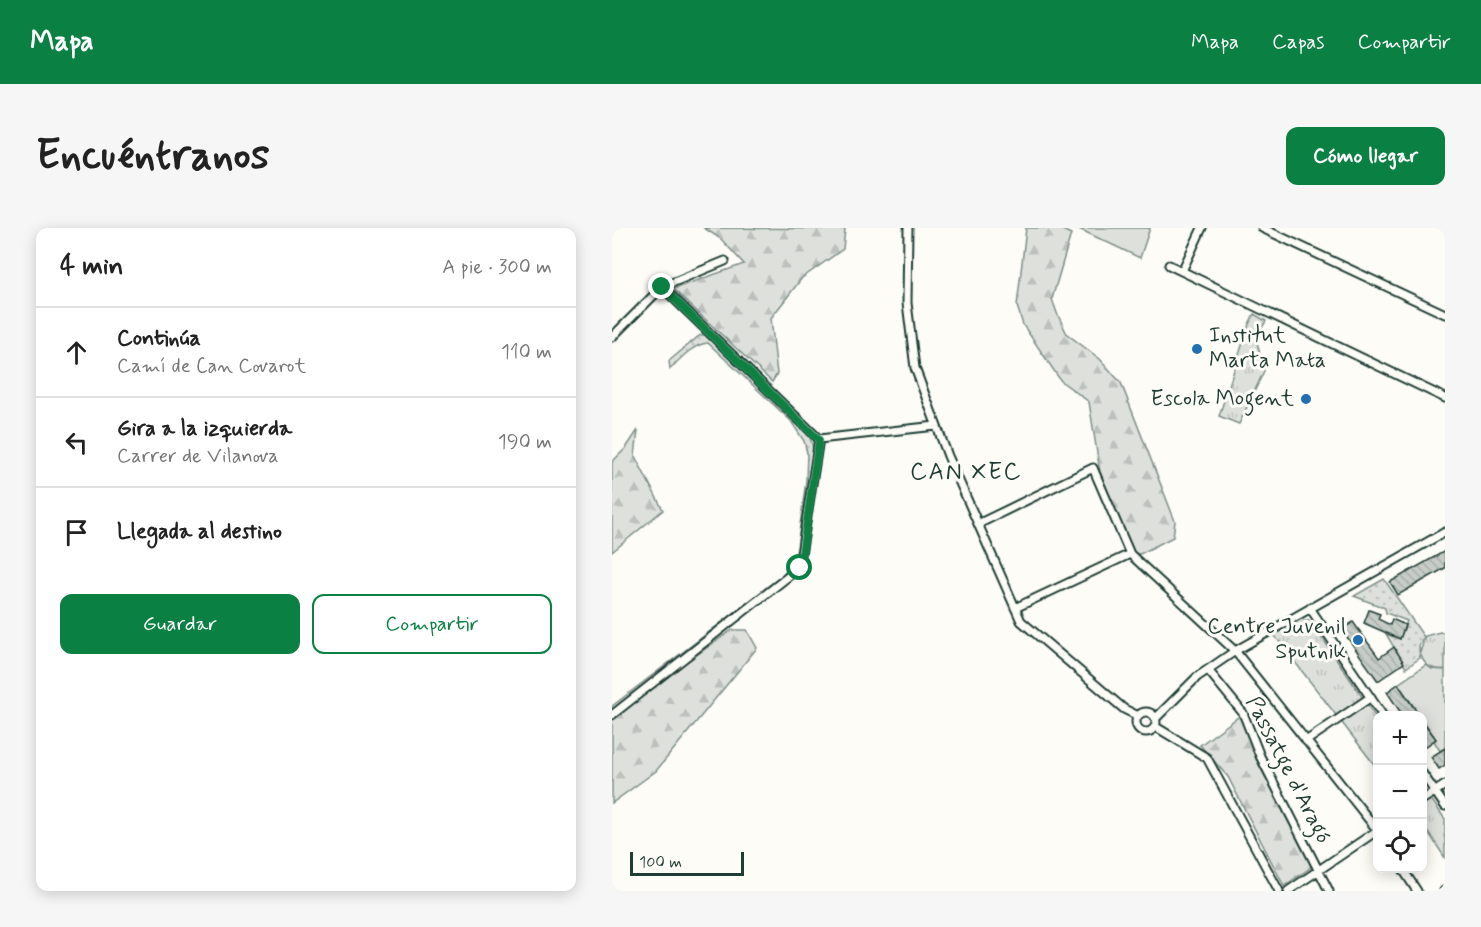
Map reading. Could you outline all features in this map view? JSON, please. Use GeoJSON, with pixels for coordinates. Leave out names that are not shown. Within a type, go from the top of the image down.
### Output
{"type":"FeatureCollection","features":[{"type":"Feature","properties":{"kind":"street"},"geometry":{"type":"LineString","coordinates":[[908,228],[907,303],[915,368],[936,426],[1021,621],[1124,709],[1138,716]]}},
{"type":"Feature","properties":{"kind":"street"},"geometry":{"type":"LineString","coordinates":[[1182,271],[1203,228]]}},
{"type":"Feature","properties":{"kind":"street"},"geometry":{"type":"LineString","coordinates":[[1262,228],[1445,314]]}},
{"type":"Feature","properties":{"kind":"street"},"geometry":{"type":"LineString","coordinates":[[612,337],[662,287],[725,261]]}},
{"type":"Feature","properties":{"kind":"street"},"geometry":{"type":"LineString","coordinates":[[1169,265],[1445,398]]}},
{"type":"Feature","properties":{"kind":"street"},"geometry":{"type":"LineString","coordinates":[[662,287],[819,440]]}},
{"type":"Feature","properties":{"kind":"street"},"geometry":{"type":"LineString","coordinates":[[819,440],[936,426]]}},
{"type":"Feature","properties":{"kind":"street"},"geometry":{"type":"LineString","coordinates":[[612,715],[800,568],[819,440]]}},
{"type":"Feature","properties":{"kind":"street"},"geometry":{"type":"LineString","coordinates":[[978,524],[1093,468],[1130,554],[1235,651],[1373,825]]}},
{"type":"Feature","properties":{"kind":"street"},"geometry":{"type":"LineString","coordinates":[[1156,727],[1156,717],[1172,700],[1235,651],[1445,532]]}},
{"type":"Feature","properties":{"kind":"street"},"geometry":{"type":"LineString","coordinates":[[1015,608],[1130,554]]}},
{"type":"Feature","properties":{"kind":"street"},"geometry":{"type":"LineString","coordinates":[[1310,609],[1380,711]]}},
{"type":"Feature","properties":{"kind":"street","name":"Passatge d'Aragó"},"geometry":{"type":"LineString","coordinates":[[1208,670],[1243,713],[1260,756],[1329,891]]}},
{"type":"Feature","properties":{"kind":"street"},"geometry":{"type":"LineString","coordinates":[[1306,741],[1371,697]]}},
{"type":"Feature","properties":{"kind":"street"},"geometry":{"type":"LineString","coordinates":[[1138,716],[1147,712],[1156,717]]}},
{"type":"Feature","properties":{"kind":"street"},"geometry":{"type":"LineString","coordinates":[[1138,716],[1136,723],[1141,731],[1148,733],[1156,727]]}},
{"type":"Feature","properties":{"kind":"street"},"geometry":{"type":"LineString","coordinates":[[1156,727],[1207,758],[1279,891]]}},
{"type":"Feature","properties":{"kind":"street"},"geometry":{"type":"LineString","coordinates":[[1427,780],[1445,806]]}},
{"type":"Feature","properties":{"kind":"street"},"geometry":{"type":"LineString","coordinates":[[1427,797],[1445,785]]}},
{"type":"Feature","properties":{"kind":"street"},"geometry":{"type":"LineString","coordinates":[[1288,891],[1373,833]]}},
{"type":"Feature","properties":{"kind":"street"},"geometry":{"type":"LineString","coordinates":[[1405,873],[1417,891]]}},
{"type":"Feature","properties":{"kind":"green space"},"geometry":{"type":"Polygon","coordinates":[[[704,228],[845,229],[843,249],[802,278],[771,318],[777,374],[772,382],[673,289],[744,264],[721,239],[704,228]]]}},
{"type":"Feature","properties":{"kind":"green space"},"geometry":{"type":"Polygon","coordinates":[[[1026,228],[1058,228],[1071,234],[1052,299],[1057,313],[1067,334],[1100,359],[1121,383],[1175,521],[1173,537],[1140,554],[1132,553],[1100,472],[1089,402],[1061,381],[1023,325],[1017,306],[1026,228]]]}},
{"type":"Feature","properties":{"kind":"green space"},"geometry":{"type":"Polygon","coordinates":[[[1077,228],[1150,228],[1140,258],[1077,228]]]}},
{"type":"Feature","properties":{"kind":"green space"},"geometry":{"type":"Polygon","coordinates":[[[1254,314],[1266,321],[1256,338],[1264,371],[1239,424],[1219,416],[1254,314]]]}},
{"type":"Feature","properties":{"kind":"green space"},"geometry":{"type":"Polygon","coordinates":[[[705,334],[803,427],[810,439],[813,447],[813,461],[797,563],[789,574],[612,711],[612,706],[781,577],[794,561],[806,480],[807,453],[804,441],[791,421],[708,343],[692,349],[670,369],[669,361],[699,336],[705,334]]]}},
{"type":"Feature","properties":{"kind":"green space"},"geometry":{"type":"Polygon","coordinates":[[[638,430],[635,456],[663,510],[612,552],[612,462],[626,448],[638,430]]]}},
{"type":"Feature","properties":{"kind":"green space"},"geometry":{"type":"Polygon","coordinates":[[[1384,579],[1424,637],[1419,646],[1420,658],[1406,668],[1386,634],[1400,639],[1407,621],[1386,613],[1385,608],[1354,596],[1384,579]]]}},
{"type":"Feature","properties":{"kind":"green space"},"geometry":{"type":"Polygon","coordinates":[[[1300,619],[1311,621],[1373,713],[1373,763],[1274,635],[1300,619]]]}},
{"type":"Feature","properties":{"kind":"green space"},"geometry":{"type":"Polygon","coordinates":[[[732,630],[747,630],[757,648],[656,771],[612,803],[612,715],[732,630]]]}},
{"type":"Feature","properties":{"kind":"green space"},"geometry":{"type":"Polygon","coordinates":[[[1445,633],[1445,669],[1432,668],[1426,664],[1420,653],[1425,636],[1445,633]]]}},
{"type":"Feature","properties":{"kind":"green space"},"geometry":{"type":"Polygon","coordinates":[[[1426,665],[1432,669],[1445,670],[1445,748],[1440,751],[1434,741],[1436,739],[1427,726],[1427,711],[1417,711],[1398,684],[1426,665]]]}},
{"type":"Feature","properties":{"kind":"green space"},"geometry":{"type":"Polygon","coordinates":[[[1241,715],[1258,752],[1256,759],[1313,866],[1284,886],[1228,777],[1200,745],[1241,715]]]}},
{"type":"Feature","properties":{"kind":"green space"},"geometry":{"type":"Polygon","coordinates":[[[1427,793],[1445,819],[1445,858],[1427,830],[1427,793]]]}},
{"type":"Feature","properties":{"kind":"building"},"geometry":{"type":"Polygon","coordinates":[[[1445,551],[1445,568],[1398,595],[1390,582],[1445,551]]]}},
{"type":"Feature","properties":{"kind":"building"},"geometry":{"type":"Polygon","coordinates":[[[1369,610],[1380,614],[1378,619],[1390,625],[1392,619],[1405,625],[1400,639],[1364,623],[1369,610]]]}},
{"type":"Feature","properties":{"kind":"building"},"geometry":{"type":"Polygon","coordinates":[[[1353,622],[1379,658],[1394,647],[1404,663],[1378,681],[1342,630],[1353,622]]]}},
{"type":"Feature","properties":{"kind":"building"},"geometry":{"type":"Polygon","coordinates":[[[1398,684],[1417,711],[1400,711],[1387,692],[1398,684]]]}},
{"type":"Feature","properties":{"kind":"building"},"geometry":{"type":"Polygon","coordinates":[[[1427,727],[1436,739],[1427,745],[1427,727]]]}},
{"type":"Feature","properties":{"kind":"building"},"geometry":{"type":"Polygon","coordinates":[[[1445,748],[1445,765],[1439,769],[1431,757],[1445,748]]]}},
{"type":"Feature","properties":{"kind":"place","name":"Institut Marta Mata"},"geometry":{"type":"Point","coordinates":[1197,349]}},
{"type":"Feature","properties":{"kind":"place","name":"Escola Mogent"},"geometry":{"type":"Point","coordinates":[1306,399]}},
{"type":"Feature","properties":{"kind":"place","name":"Centre Juvenil Sputnik"},"geometry":{"type":"Point","coordinates":[1358,640]}},
{"type":"Feature","properties":{"kind":"district","name":"CAN XEC"},"geometry":{"type":"Point","coordinates":[966,472]}},
{"type":"Feature","properties":{"kind":"route"},"geometry":{"type":"LineString","coordinates":[[662,287],[819,440],[800,568]]}}]}
